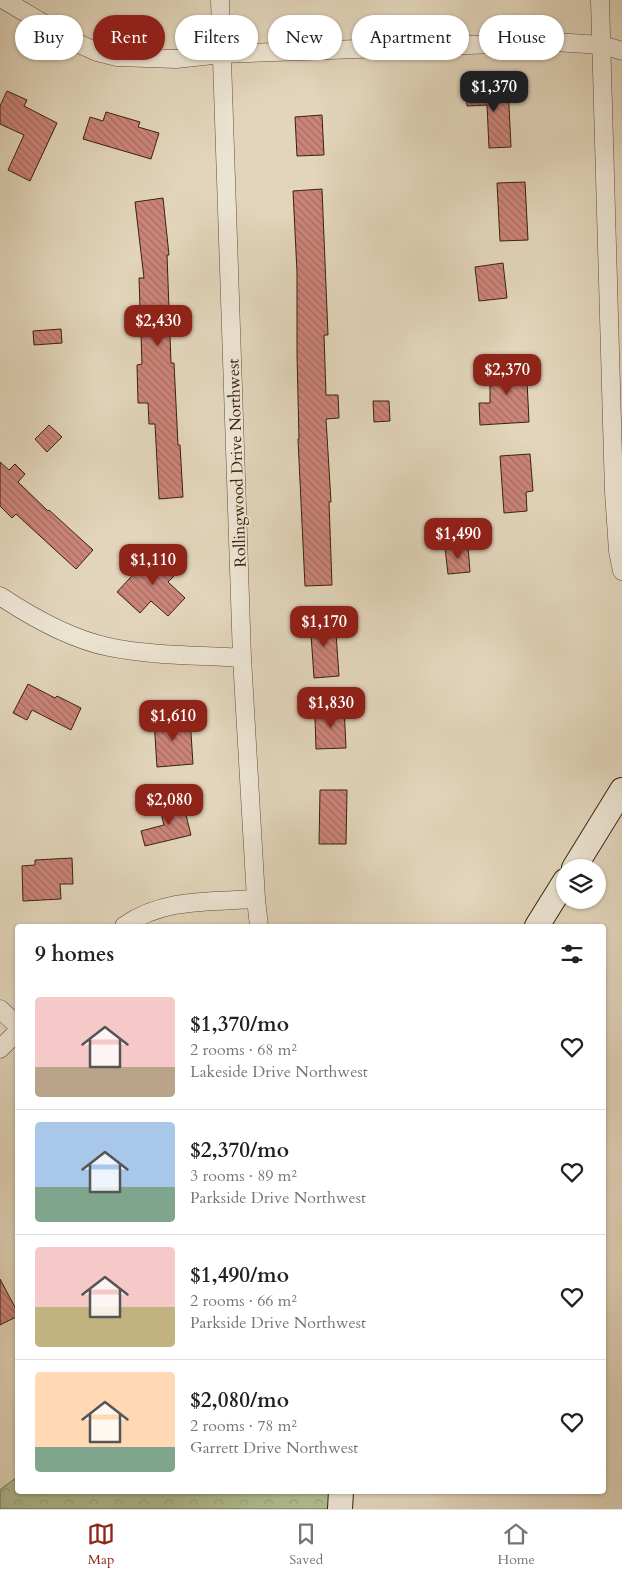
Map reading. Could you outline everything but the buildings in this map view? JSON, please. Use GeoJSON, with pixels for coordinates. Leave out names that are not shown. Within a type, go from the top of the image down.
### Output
{"type":"FeatureCollection","features":[{"type":"Feature","properties":{"kind":"main road"},"geometry":{"type":"LineString","coordinates":[[580,859],[622,790]]}},
{"type":"Feature","properties":{"kind":"main road"},"geometry":{"type":"LineString","coordinates":[[538,924],[556,895]]}},
{"type":"Feature","properties":{"kind":"main road"},"geometry":{"type":"LineString","coordinates":[[340,1494],[340,1509]]}},
{"type":"Feature","properties":{"kind":"street"},"geometry":{"type":"LineString","coordinates":[[4,0],[75,42],[97,52],[117,57],[175,59]]}},
{"type":"Feature","properties":{"kind":"street","name":"Rollingwood Drive Northwest"},"geometry":{"type":"LineString","coordinates":[[220,0],[221,15]]}},
{"type":"Feature","properties":{"kind":"street"},"geometry":{"type":"LineString","coordinates":[[600,0],[614,482],[618,551],[622,572]]}},
{"type":"Feature","properties":{"kind":"street"},"geometry":{"type":"LineString","coordinates":[[258,53],[554,42],[602,45],[622,51]]}},
{"type":"Feature","properties":{"kind":"street","name":"Rollingwood Drive Northwest"},"geometry":{"type":"LineString","coordinates":[[222,60],[242,658],[259,924]]}},
{"type":"Feature","properties":{"kind":"street"},"geometry":{"type":"LineString","coordinates":[[0,596],[24,612],[67,634],[110,648],[156,653],[242,658]]}},
{"type":"Feature","properties":{"kind":"street"},"geometry":{"type":"LineString","coordinates":[[128,924],[155,910],[175,904],[256,899]]}},
{"type":"Feature","properties":{"kind":"street"},"geometry":{"type":"LineString","coordinates":[[0,1009],[15,1023]]}},
{"type":"Feature","properties":{"kind":"street"},"geometry":{"type":"LineString","coordinates":[[0,1049],[15,1033]]}},
{"type":"Feature","properties":{"kind":"green space"},"geometry":{"type":"Polygon","coordinates":[[[15,1479],[15,1494],[331,1494],[331,1509],[0,1509],[0,1490],[15,1479]]]}}]}
